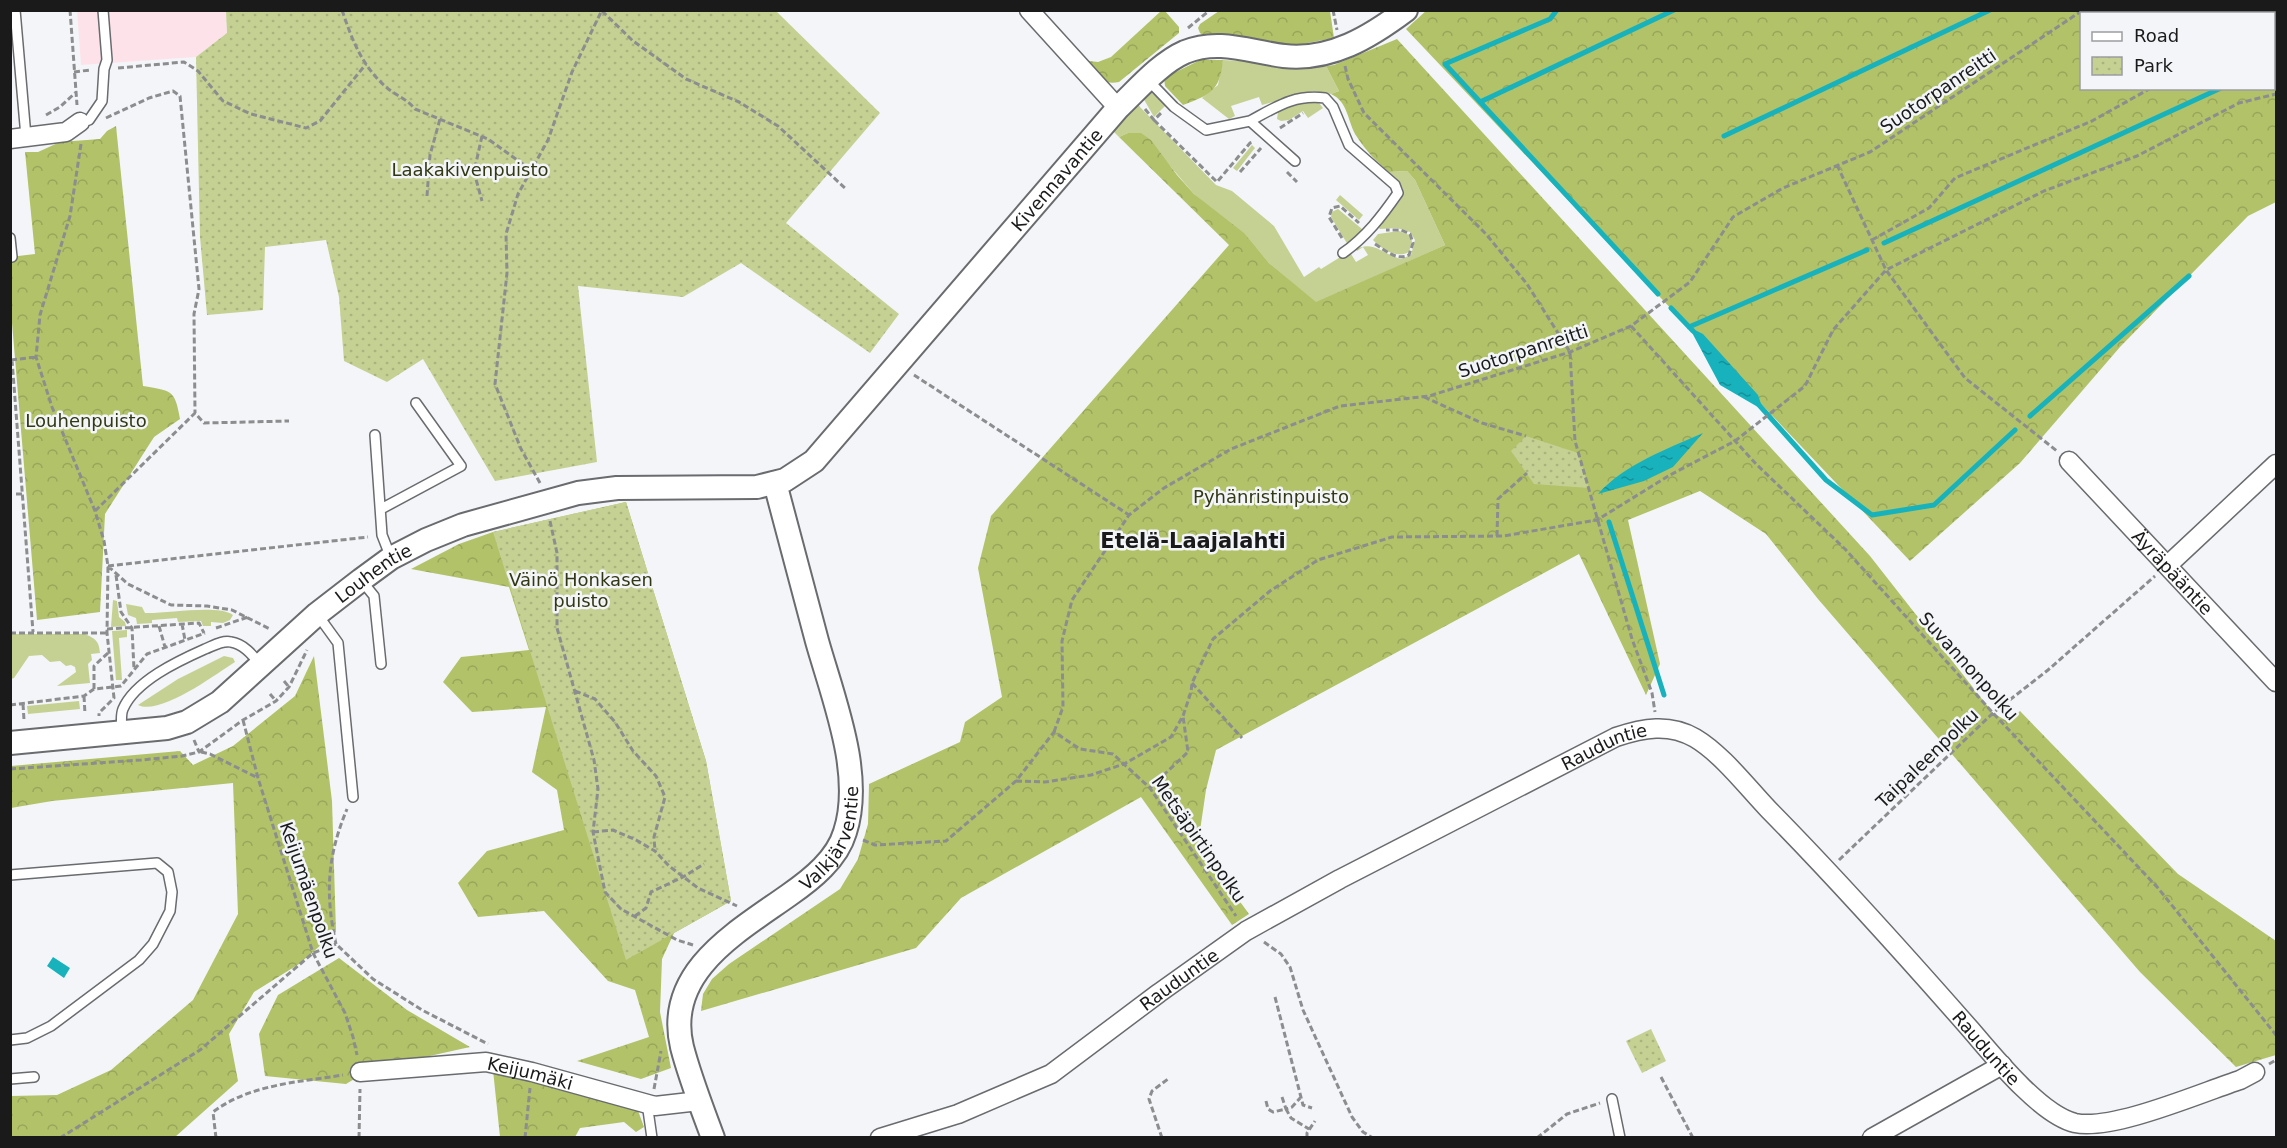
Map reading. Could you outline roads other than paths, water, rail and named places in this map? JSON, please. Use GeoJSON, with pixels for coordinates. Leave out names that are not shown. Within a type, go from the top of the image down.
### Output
{"type":"FeatureCollection","features":[{"type":"Feature","properties":{"kind":"street"},"geometry":{"type":"LineString","coordinates":[[1029,10],[1118,108]]}},
{"type":"Feature","properties":{"kind":"street","name":"Kivennavantie"},"geometry":{"type":"LineString","coordinates":[[775,483],[800,472],[814,461],[1118,108],[1180,55],[1208,46],[1230,46],[1288,56],[1322,55],[1338,40],[1363,39],[1406,10]]}},
{"type":"Feature","properties":{"kind":"street"},"geometry":{"type":"LineString","coordinates":[[18,138],[66,132],[85,121]]}},
{"type":"Feature","properties":{"kind":"street","name":"Äyräpääntie"},"geometry":{"type":"LineString","coordinates":[[2069,460],[2277,682]]}},
{"type":"Feature","properties":{"kind":"street"},"geometry":{"type":"LineString","coordinates":[[2168,565],[2277,464]]}},
{"type":"Feature","properties":{"kind":"street","name":"Louhentie"},"geometry":{"type":"LineString","coordinates":[[10,743],[99,735],[122,722],[167,728],[187,722],[220,702],[256,660],[298,633],[317,614],[391,558],[462,525],[578,493],[617,488],[757,487],[775,483]]}},
{"type":"Feature","properties":{"kind":"street","name":"Valkjärventie"},"geometry":{"type":"LineString","coordinates":[[713,1137],[682,1046],[681,1003],[696,949],[743,928],[807,882],[836,852],[845,833],[850,810],[851,790],[844,742],[775,483]]}},
{"type":"Feature","properties":{"kind":"street","name":"Rauduntie"},"geometry":{"type":"LineString","coordinates":[[880,1137],[958,1114],[1051,1074],[1246,931],[1340,879],[1616,737],[1636,730],[1655,728],[1680,732],[1706,746],[1827,871],[2002,1065],[2047,1109],[2059,1117],[2086,1125],[2120,1120],[2240,1080],[2255,1072]]}},
{"type":"Feature","properties":{"kind":"street","name":"Keijumäki"},"geometry":{"type":"LineString","coordinates":[[360,1072],[486,1062],[650,1097],[699,1101]]}},
{"type":"Feature","properties":{"kind":"street"},"geometry":{"type":"LineString","coordinates":[[1872,1137],[2002,1065]]}},
{"type":"Feature","properties":{"kind":"lane"},"geometry":{"type":"LineString","coordinates":[[15,10],[24,118],[18,138]]}},
{"type":"Feature","properties":{"kind":"lane"},"geometry":{"type":"LineString","coordinates":[[85,121],[102,101],[104,69],[107,60],[103,10]]}},
{"type":"Feature","properties":{"kind":"lane"},"geometry":{"type":"LineString","coordinates":[[1148,80],[1174,107],[1206,130],[1250,121],[1287,101],[1310,96],[1325,98],[1332,107],[1349,144],[1395,185],[1398,193],[1369,232],[1345,251]]}},
{"type":"Feature","properties":{"kind":"lane"},"geometry":{"type":"LineString","coordinates":[[1250,121],[1295,162]]}},
{"type":"Feature","properties":{"kind":"lane"},"geometry":{"type":"LineString","coordinates":[[10,237],[12,257]]}},
{"type":"Feature","properties":{"kind":"lane"},"geometry":{"type":"LineString","coordinates":[[381,509],[461,466],[416,403]]}},
{"type":"Feature","properties":{"kind":"lane"},"geometry":{"type":"LineString","coordinates":[[375,435],[382,535],[391,558]]}},
{"type":"Feature","properties":{"kind":"lane"},"geometry":{"type":"LineString","coordinates":[[361,580],[374,596],[381,664]]}},
{"type":"Feature","properties":{"kind":"lane"},"geometry":{"type":"LineString","coordinates":[[317,614],[338,643],[353,796]]}},
{"type":"Feature","properties":{"kind":"lane"},"geometry":{"type":"LineString","coordinates":[[122,722],[137,692],[169,665],[224,641],[238,644],[256,660]]}},
{"type":"Feature","properties":{"kind":"lane"},"geometry":{"type":"LineString","coordinates":[[10,875],[157,863],[168,872],[172,892],[170,911],[163,926],[153,944],[139,960],[51,1026],[27,1038],[10,1040]]}},
{"type":"Feature","properties":{"kind":"lane"},"geometry":{"type":"LineString","coordinates":[[10,1079],[34,1077]]}},
{"type":"Feature","properties":{"kind":"lane"},"geometry":{"type":"LineString","coordinates":[[650,1097],[651,1137]]}},
{"type":"Feature","properties":{"kind":"lane"},"geometry":{"type":"LineString","coordinates":[[1612,1099],[1620,1137]]}},
{"type":"Feature","properties":{"kind":"water"},"geometry":{"type":"Polygon","coordinates":[[[1689,327],[1703,334],[1758,395],[1763,410],[1720,385],[1689,327]]]}},
{"type":"Feature","properties":{"kind":"water"},"geometry":{"type":"Polygon","coordinates":[[[1703,433],[1673,467],[1644,481],[1598,494],[1609,483],[1634,466],[1661,451],[1703,433]]]}},
{"type":"Feature","properties":{"kind":"water"},"geometry":{"type":"Polygon","coordinates":[[[53,957],[70,968],[64,978],[47,966],[53,957]]]}},
{"type":"Feature","properties":{"kind":"waterway"},"geometry":{"type":"LineString","coordinates":[[1557,10],[1550,19],[1445,64],[1658,294]]}},
{"type":"Feature","properties":{"kind":"waterway"},"geometry":{"type":"LineString","coordinates":[[1480,102],[1674,10]]}},
{"type":"Feature","properties":{"kind":"waterway"},"geometry":{"type":"LineString","coordinates":[[1724,136],[1990,10]]}},
{"type":"Feature","properties":{"kind":"waterway"},"geometry":{"type":"LineString","coordinates":[[1884,243],[2217,90]]}},
{"type":"Feature","properties":{"kind":"waterway"},"geometry":{"type":"LineString","coordinates":[[1689,327],[1867,250]]}},
{"type":"Feature","properties":{"kind":"waterway"},"geometry":{"type":"LineString","coordinates":[[2030,416],[2189,276]]}},
{"type":"Feature","properties":{"kind":"waterway"},"geometry":{"type":"LineString","coordinates":[[1671,308],[1693,331]]}},
{"type":"Feature","properties":{"kind":"waterway"},"geometry":{"type":"LineString","coordinates":[[1759,405],[1826,480],[1872,515],[1934,505],[2015,430]]}},
{"type":"Feature","properties":{"kind":"waterway"},"geometry":{"type":"LineString","coordinates":[[1609,522],[1664,695]]}},
{"type":"Feature","properties":{"kind":"district","name":"Etelä-Laajalahti"},"geometry":{"type":"Point","coordinates":[1193,541]}},
{"type":"Feature","properties":{"kind":"park label","name":"Laakakivenpuisto"},"geometry":{"type":"Point","coordinates":[470,169]}},
{"type":"Feature","properties":{"kind":"park label","name":"Louhenpuisto"},"geometry":{"type":"Point","coordinates":[86,420]}},
{"type":"Feature","properties":{"kind":"park label","name":"Pyhänristinpuisto"},"geometry":{"type":"Point","coordinates":[1271,496]}},
{"type":"Feature","properties":{"kind":"park label","name":"Väinö Honkasen puisto"},"geometry":{"type":"Point","coordinates":[581,589]}}]}
